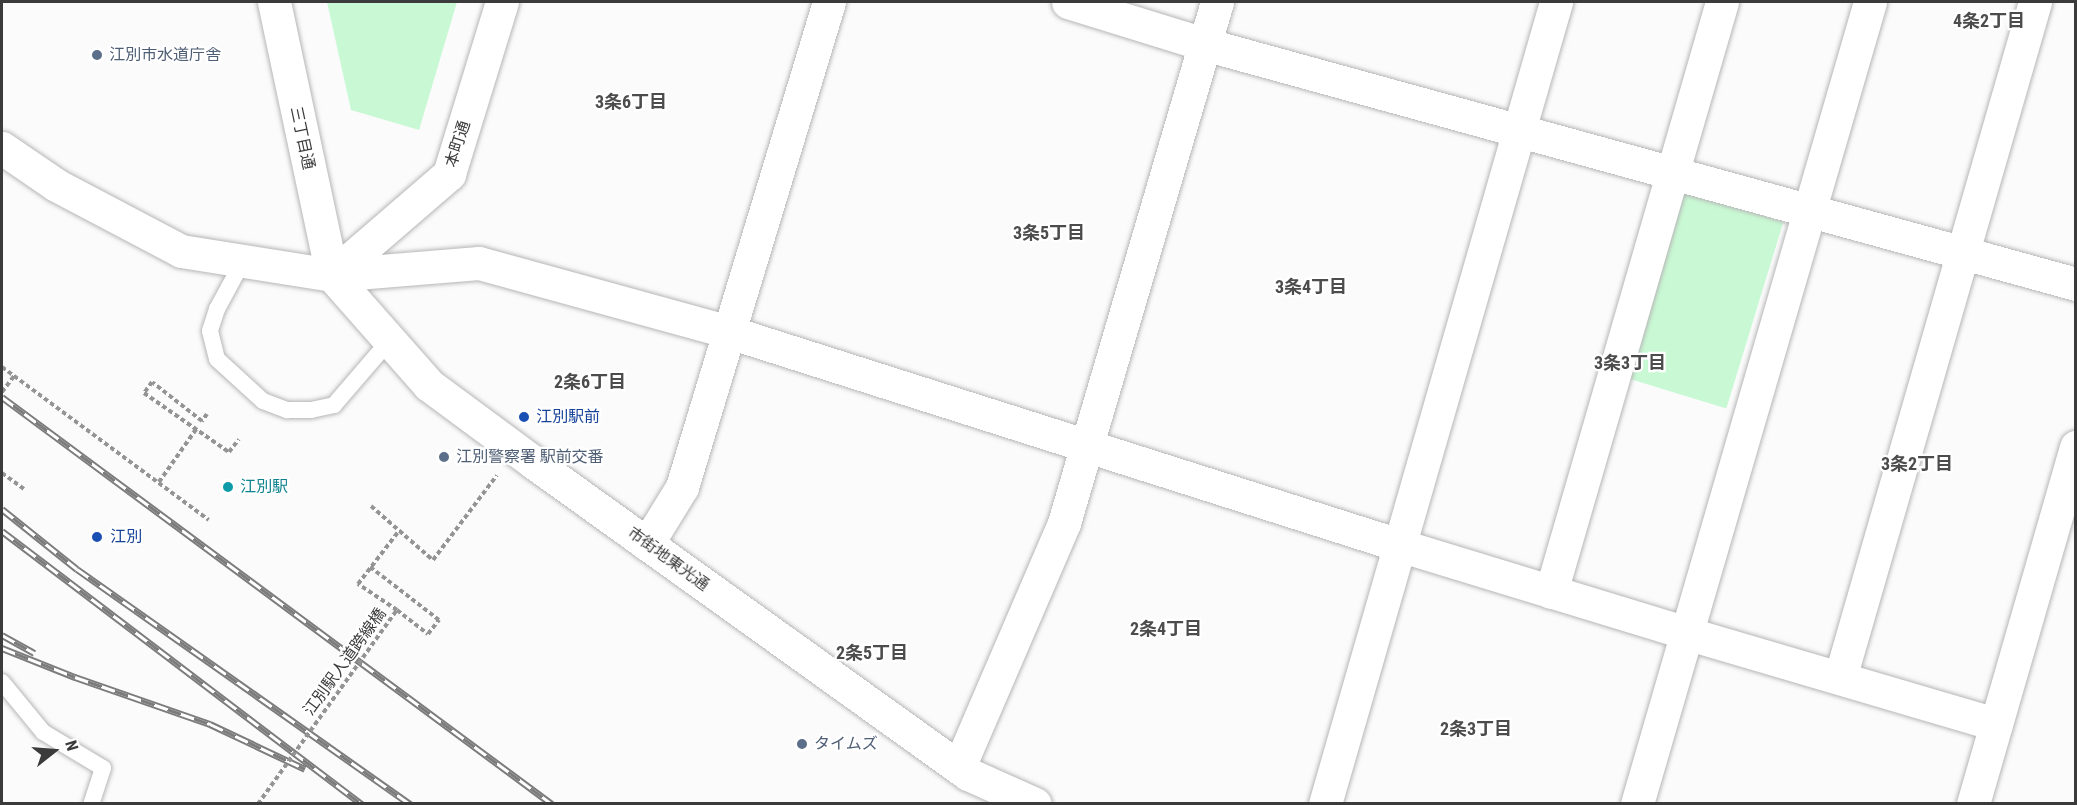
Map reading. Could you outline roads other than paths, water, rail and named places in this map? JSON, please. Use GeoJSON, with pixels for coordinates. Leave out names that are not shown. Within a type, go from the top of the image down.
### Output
{"type":"FeatureCollection","features":[{"type":"Feature","properties":{"kind":"street","name":"三丁目通"},"geometry":{"type":"LineString","coordinates":[[274,2],[333,275]]}},
{"type":"Feature","properties":{"kind":"street","name":"本町通"},"geometry":{"type":"LineString","coordinates":[[333,275],[449,174],[502,2]]}},
{"type":"Feature","properties":{"kind":"street"},"geometry":{"type":"LineString","coordinates":[[647,544],[682,487],[829,2]]}},
{"type":"Feature","properties":{"kind":"street"},"geometry":{"type":"LineString","coordinates":[[1068,2],[1204,44],[1518,132],[2076,284]]}},
{"type":"Feature","properties":{"kind":"street"},"geometry":{"type":"LineString","coordinates":[[959,767],[1064,523],[1217,2]]}},
{"type":"Feature","properties":{"kind":"street"},"geometry":{"type":"LineString","coordinates":[[1325,804],[1556,2]]}},
{"type":"Feature","properties":{"kind":"street"},"geometry":{"type":"LineString","coordinates":[[1551,592],[1722,2]]}},
{"type":"Feature","properties":{"kind":"street"},"geometry":{"type":"LineString","coordinates":[[1637,804],[1870,2]]}},
{"type":"Feature","properties":{"kind":"street"},"geometry":{"type":"LineString","coordinates":[[1839,678],[2035,2]]}},
{"type":"Feature","properties":{"kind":"street"},"geometry":{"type":"LineString","coordinates":[[2,148],[56,185],[181,251],[333,275],[479,263],[729,332],[1399,545],[1686,633],[1996,724]]}},
{"type":"Feature","properties":{"kind":"street","name":"市街地東光通"},"geometry":{"type":"LineString","coordinates":[[333,275],[429,385],[959,767],[1035,804]]}},
{"type":"Feature","properties":{"kind":"street"},"geometry":{"type":"LineString","coordinates":[[1973,804],[2076,447]]}},
{"type":"Feature","properties":{"kind":"lane"},"geometry":{"type":"LineString","coordinates":[[243,261],[217,309],[210,331],[217,359],[263,401],[287,410],[311,410],[333,405],[389,341]]}},
{"type":"Feature","properties":{"kind":"lane"},"geometry":{"type":"LineString","coordinates":[[2,682],[43,732],[103,768],[91,804]]}},
{"type":"Feature","properties":{"kind":"railway"},"geometry":{"type":"LineString","coordinates":[[2,397],[552,804]]}},
{"type":"Feature","properties":{"kind":"railway"},"geometry":{"type":"LineString","coordinates":[[2,509],[77,569],[410,804]]}},
{"type":"Feature","properties":{"kind":"railway"},"geometry":{"type":"LineString","coordinates":[[2,531],[362,804]]}},
{"type":"Feature","properties":{"kind":"railway"},"geometry":{"type":"LineString","coordinates":[[2,635],[34,653]]}},
{"type":"Feature","properties":{"kind":"railway"},"geometry":{"type":"LineString","coordinates":[[2,648],[75,677],[210,724],[305,769]]}},
{"type":"Feature","properties":{"kind":"place","name":"江別市水道庁舎"},"geometry":{"type":"Point","coordinates":[97,55]}},
{"type":"Feature","properties":{"kind":"place","name":"江別駅前"},"geometry":{"type":"Point","coordinates":[524,417]}},
{"type":"Feature","properties":{"kind":"place","name":"江別警察署 駅前交番"},"geometry":{"type":"Point","coordinates":[444,457]}},
{"type":"Feature","properties":{"kind":"place","name":"江別駅"},"geometry":{"type":"Point","coordinates":[228,487]}},
{"type":"Feature","properties":{"kind":"place","name":"江別"},"geometry":{"type":"Point","coordinates":[97,537]}},
{"type":"Feature","properties":{"kind":"place","name":"タイムズ"},"geometry":{"type":"Point","coordinates":[802,744]}},
{"type":"Feature","properties":{"kind":"district","name":"4条2丁目"},"geometry":{"type":"Point","coordinates":[1989,21]}},
{"type":"Feature","properties":{"kind":"district","name":"3条6丁目"},"geometry":{"type":"Point","coordinates":[631,102]}},
{"type":"Feature","properties":{"kind":"district","name":"3条5丁目"},"geometry":{"type":"Point","coordinates":[1049,233]}},
{"type":"Feature","properties":{"kind":"district","name":"3条4丁目"},"geometry":{"type":"Point","coordinates":[1311,287]}},
{"type":"Feature","properties":{"kind":"district","name":"3条3丁目"},"geometry":{"type":"Point","coordinates":[1630,363]}},
{"type":"Feature","properties":{"kind":"district","name":"2条6丁目"},"geometry":{"type":"Point","coordinates":[590,382]}},
{"type":"Feature","properties":{"kind":"district","name":"3条2丁目"},"geometry":{"type":"Point","coordinates":[1917,464]}},
{"type":"Feature","properties":{"kind":"district","name":"2条4丁目"},"geometry":{"type":"Point","coordinates":[1166,629]}},
{"type":"Feature","properties":{"kind":"district","name":"2条5丁目"},"geometry":{"type":"Point","coordinates":[872,653]}},
{"type":"Feature","properties":{"kind":"district","name":"2条3丁目"},"geometry":{"type":"Point","coordinates":[1476,729]}}]}
